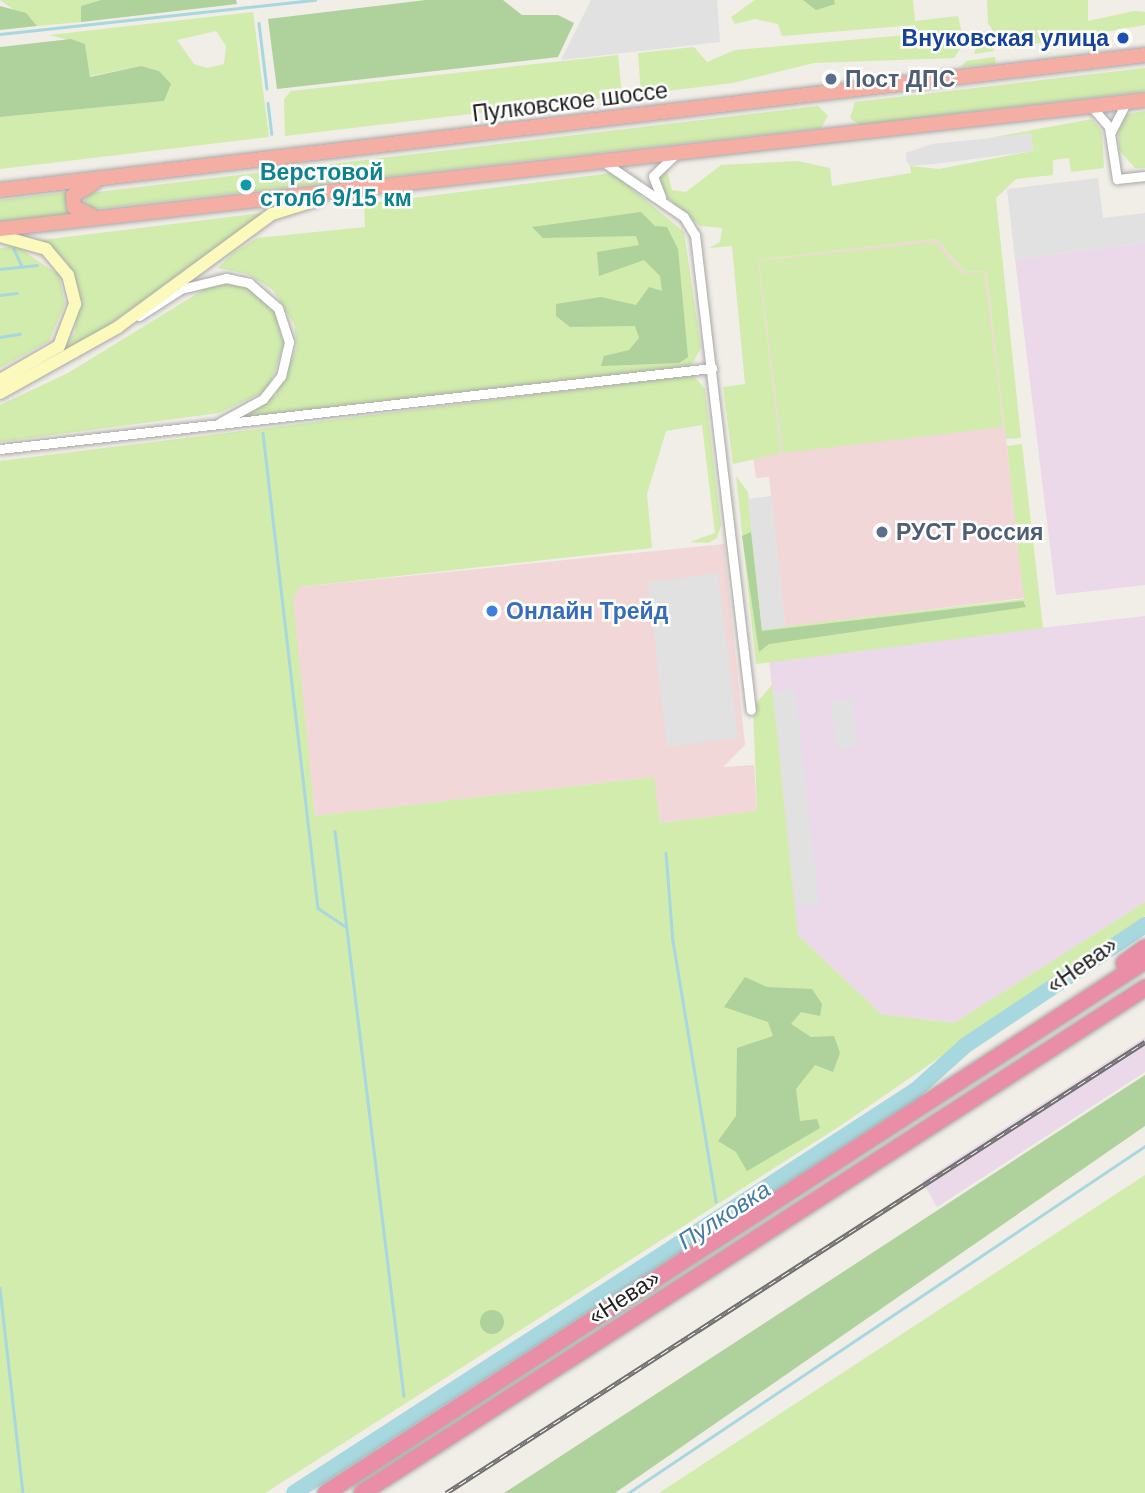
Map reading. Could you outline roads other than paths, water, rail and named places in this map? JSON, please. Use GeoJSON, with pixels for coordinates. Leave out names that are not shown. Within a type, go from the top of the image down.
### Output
{"type":"FeatureCollection","features":[{"type":"Feature","properties":{"kind":"highway","name":"Пулковское шоссе"},"geometry":{"type":"LineString","coordinates":[[0,190],[1145,55]]}},
{"type":"Feature","properties":{"kind":"highway"},"geometry":{"type":"LineString","coordinates":[[0,229],[1145,100]]}},
{"type":"Feature","properties":{"kind":"highway"},"geometry":{"type":"LineString","coordinates":[[110,215],[82,214],[73,195],[111,177]]}},
{"type":"Feature","properties":{"kind":"highway","name":"«Нева»"},"geometry":{"type":"LineString","coordinates":[[909,1117],[1145,948]]}},
{"type":"Feature","properties":{"kind":"highway","name":"«Нева»"},"geometry":{"type":"LineString","coordinates":[[326,1493],[909,1117],[1145,961]]}},
{"type":"Feature","properties":{"kind":"highway","name":"«Нева»"},"geometry":{"type":"LineString","coordinates":[[1050,1048],[1145,978]]}},
{"type":"Feature","properties":{"kind":"highway","name":"«Нева»"},"geometry":{"type":"LineString","coordinates":[[362,1493],[1145,988]]}},
{"type":"Feature","properties":{"kind":"main road"},"geometry":{"type":"LineString","coordinates":[[0,393],[128,320],[271,214],[343,190]]}},
{"type":"Feature","properties":{"kind":"main road"},"geometry":{"type":"LineString","coordinates":[[0,236],[46,249],[68,275],[75,304],[59,346],[0,380]]}},
{"type":"Feature","properties":{"kind":"street"},"geometry":{"type":"LineString","coordinates":[[1111,134],[1126,102]]}},
{"type":"Feature","properties":{"kind":"street"},"geometry":{"type":"LineString","coordinates":[[1091,106],[1111,134],[1117,179],[1145,176]]}},
{"type":"Feature","properties":{"kind":"street"},"geometry":{"type":"LineString","coordinates":[[664,202],[653,176],[678,154]]}},
{"type":"Feature","properties":{"kind":"street"},"geometry":{"type":"LineString","coordinates":[[601,160],[664,202],[695,234],[751,710]]}},
{"type":"Feature","properties":{"kind":"street"},"geometry":{"type":"LineString","coordinates":[[128,320],[210,279],[249,283],[278,308],[289,342],[281,376],[262,399],[216,424]]}},
{"type":"Feature","properties":{"kind":"street"},"geometry":{"type":"LineString","coordinates":[[0,449],[712,368]]}},
{"type":"Feature","properties":{"kind":"waterway"},"geometry":{"type":"LineString","coordinates":[[0,34],[315,0]]}},
{"type":"Feature","properties":{"kind":"waterway"},"geometry":{"type":"LineString","coordinates":[[259,23],[267,89]]}},
{"type":"Feature","properties":{"kind":"waterway"},"geometry":{"type":"LineString","coordinates":[[268,103],[272,134]]}},
{"type":"Feature","properties":{"kind":"waterway"},"geometry":{"type":"LineString","coordinates":[[14,249],[22,266]]}},
{"type":"Feature","properties":{"kind":"waterway"},"geometry":{"type":"LineString","coordinates":[[0,269],[37,265]]}},
{"type":"Feature","properties":{"kind":"waterway"},"geometry":{"type":"LineString","coordinates":[[0,295],[17,293]]}},
{"type":"Feature","properties":{"kind":"waterway"},"geometry":{"type":"LineString","coordinates":[[0,337],[20,334]]}},
{"type":"Feature","properties":{"kind":"waterway"},"geometry":{"type":"LineString","coordinates":[[263,433],[318,908],[345,926]]}},
{"type":"Feature","properties":{"kind":"waterway"},"geometry":{"type":"LineString","coordinates":[[335,831],[404,1396]]}},
{"type":"Feature","properties":{"kind":"waterway"},"geometry":{"type":"LineString","coordinates":[[666,853],[673,941],[716,1201]]}},
{"type":"Feature","properties":{"kind":"waterway","name":"Пулковка"},"geometry":{"type":"LineString","coordinates":[[294,1493],[916,1090],[966,1045],[1145,925]]}},
{"type":"Feature","properties":{"kind":"waterway"},"geometry":{"type":"LineString","coordinates":[[628,1493],[1145,1146]]}},
{"type":"Feature","properties":{"kind":"waterway"},"geometry":{"type":"LineString","coordinates":[[0,1288],[23,1493]]}},
{"type":"Feature","properties":{"kind":"railway"},"geometry":{"type":"LineString","coordinates":[[446,1493],[1145,1042]]}},
{"type":"Feature","properties":{"kind":"place","name":"Внуковская улица"},"geometry":{"type":"Point","coordinates":[1123,38]}},
{"type":"Feature","properties":{"kind":"place","name":"Пост ДПС"},"geometry":{"type":"Point","coordinates":[831,79]}},
{"type":"Feature","properties":{"kind":"place","name":"Верстовой столб 9/15 км"},"geometry":{"type":"Point","coordinates":[246,185]}},
{"type":"Feature","properties":{"kind":"place","name":"РУСТ Россия"},"geometry":{"type":"Point","coordinates":[882,532]}},
{"type":"Feature","properties":{"kind":"place","name":"Онлайн Трейд"},"geometry":{"type":"Point","coordinates":[492,611]}}]}
